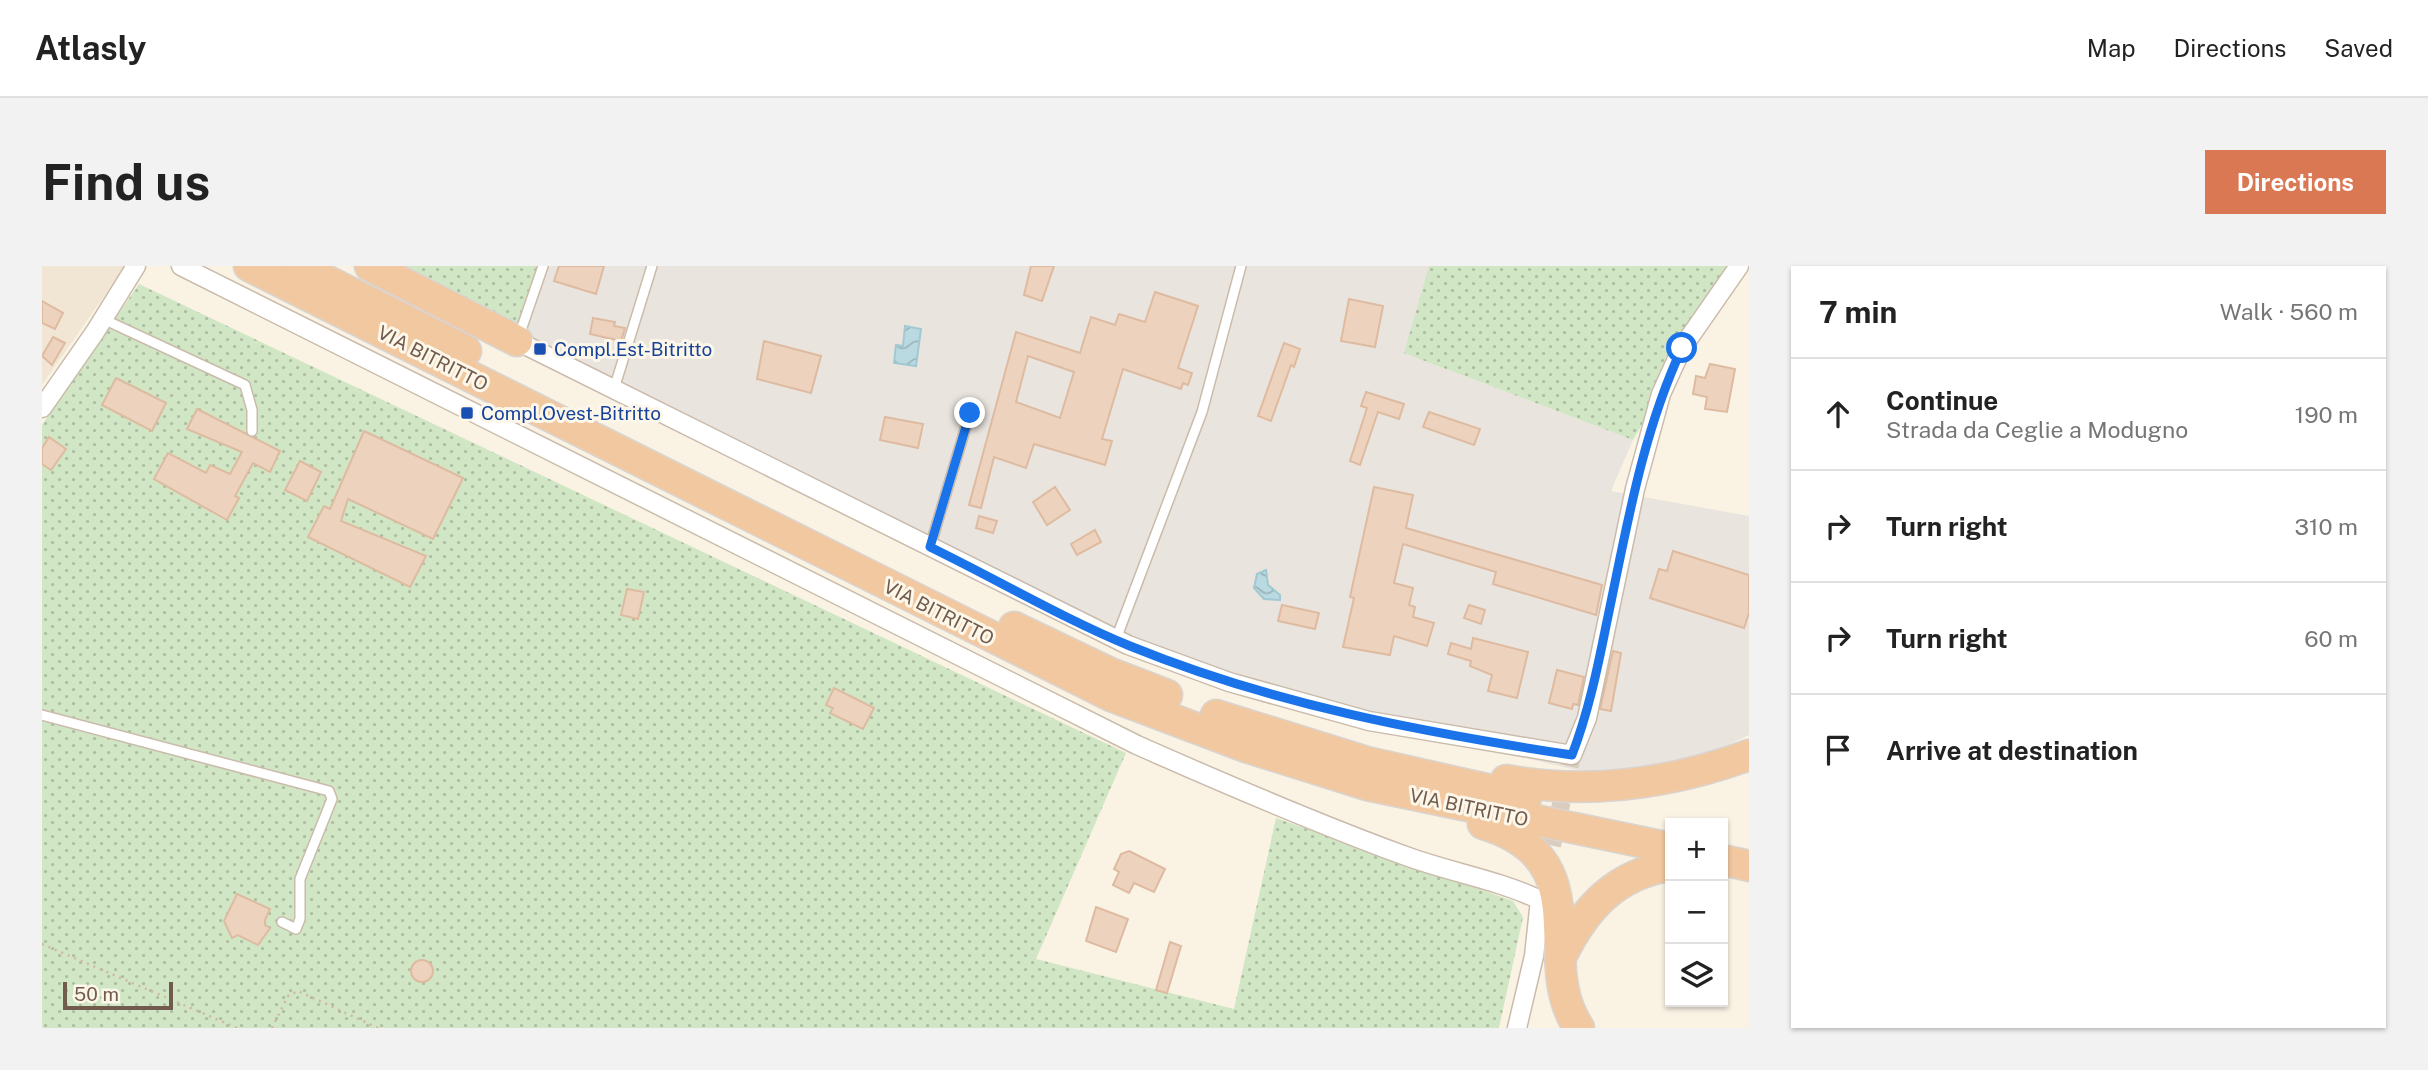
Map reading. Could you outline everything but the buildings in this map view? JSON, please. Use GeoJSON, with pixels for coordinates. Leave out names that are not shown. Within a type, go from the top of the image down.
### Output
{"type":"FeatureCollection","features":[{"type":"Feature","properties":{"kind":"highway","name":"VIA BITRITTO"},"geometry":{"type":"LineString","coordinates":[[249,266],[1058,672],[1169,718],[1246,747],[1367,785],[1665,847]]}},
{"type":"Feature","properties":{"kind":"highway","name":"VIA BITRITTO"},"geometry":{"type":"LineString","coordinates":[[298,266],[1063,651],[1215,715],[1297,741],[1454,783],[1665,827]]}},
{"type":"Feature","properties":{"kind":"highway"},"geometry":{"type":"LineString","coordinates":[[370,266],[517,341]]}},
{"type":"Feature","properties":{"kind":"highway"},"geometry":{"type":"LineString","coordinates":[[1169,718],[1242,757],[1282,771],[1399,805],[1478,822],[1515,836],[1543,865],[1552,881],[1558,899],[1564,991],[1579,1028]]}},
{"type":"Feature","properties":{"kind":"highway"},"geometry":{"type":"LineString","coordinates":[[1297,741],[1364,749],[1538,786],[1575,788],[1653,783],[1713,769],[1749,755]]}},
{"type":"Feature","properties":{"kind":"highway"},"geometry":{"type":"LineString","coordinates":[[1728,840],[1749,845]]}},
{"type":"Feature","properties":{"kind":"highway"},"geometry":{"type":"LineString","coordinates":[[1728,861],[1749,866]]}},
{"type":"Feature","properties":{"kind":"highway"},"geometry":{"type":"LineString","coordinates":[[1562,956],[1576,928],[1594,904],[1635,875],[1665,867]]}},
{"type":"Feature","properties":{"kind":"highway"},"geometry":{"type":"LineString","coordinates":[[1728,874],[1749,878]]}},
{"type":"Feature","properties":{"kind":"street"},"geometry":{"type":"LineString","coordinates":[[42,408],[103,320],[136,266]]}},
{"type":"Feature","properties":{"kind":"street"},"geometry":{"type":"LineString","coordinates":[[181,266],[1137,746],[1287,811],[1406,856],[1516,889],[1540,900],[1534,956],[1517,1028]]}},
{"type":"Feature","properties":{"kind":"street"},"geometry":{"type":"LineString","coordinates":[[517,341],[1116,639],[1229,682],[1369,721],[1572,755],[1587,718],[1635,489],[1661,394],[1682,348],[1739,266]]}},
{"type":"Feature","properties":{"kind":"lane"},"geometry":{"type":"LineString","coordinates":[[517,341],[542,266]]}},
{"type":"Feature","properties":{"kind":"lane"},"geometry":{"type":"LineString","coordinates":[[614,389],[652,266]]}},
{"type":"Feature","properties":{"kind":"lane"},"geometry":{"type":"LineString","coordinates":[[1116,639],[1202,412],[1241,266]]}},
{"type":"Feature","properties":{"kind":"lane"},"geometry":{"type":"LineString","coordinates":[[103,320],[245,385],[252,410],[252,431]]}},
{"type":"Feature","properties":{"kind":"lane"},"geometry":{"type":"LineString","coordinates":[[930,547],[970,413]]}},
{"type":"Feature","properties":{"kind":"lane"},"geometry":{"type":"LineString","coordinates":[[42,715],[328,790],[332,799],[300,879],[300,919],[296,929],[282,922]]}},
{"type":"Feature","properties":{"kind":"path"},"geometry":{"type":"LineString","coordinates":[[42,944],[237,1028]]}},
{"type":"Feature","properties":{"kind":"path"},"geometry":{"type":"LineString","coordinates":[[272,1028],[288,996],[298,991],[378,1028]]}},
{"type":"Feature","properties":{"kind":"shaded area"},"geometry":{"type":"Polygon","coordinates":[[[42,266],[125,266],[42,385],[42,266]]]}},
{"type":"Feature","properties":{"kind":"shaded area"},"geometry":{"type":"Polygon","coordinates":[[[543,266],[1429,266],[1405,353],[1633,440],[1611,491],[1749,516],[1749,735],[1691,762],[1597,775],[1369,721],[1116,639],[517,341],[543,266]]]}},
{"type":"Feature","properties":{"kind":"green space"},"geometry":{"type":"Polygon","coordinates":[[[403,266],[543,266],[522,327],[403,266]]]}},
{"type":"Feature","properties":{"kind":"green space"},"geometry":{"type":"Polygon","coordinates":[[[1429,266],[1733,266],[1633,440],[1404,353],[1429,266]]]}},
{"type":"Feature","properties":{"kind":"green space"},"geometry":{"type":"Polygon","coordinates":[[[139,284],[1126,753],[1036,959],[1234,1009],[1276,818],[1513,901],[1523,917],[1499,1028],[42,1028],[42,425],[139,284]]]}},
{"type":"Feature","properties":{"kind":"water"},"geometry":{"type":"Polygon","coordinates":[[[905,326],[921,329],[916,366],[894,363],[896,345],[903,346],[905,326]]]}},
{"type":"Feature","properties":{"kind":"water"},"geometry":{"type":"Polygon","coordinates":[[[1266,570],[1268,585],[1280,595],[1280,600],[1264,599],[1254,588],[1257,574],[1266,570]]]}},
{"type":"Feature","properties":{"kind":"tunnel"},"geometry":{"type":"LineString","coordinates":[[1546,872],[1572,755]]}},
{"type":"Feature","properties":{"kind":"place","name":"Compl.Est-Bitritto"},"geometry":{"type":"Point","coordinates":[540,349]}},
{"type":"Feature","properties":{"kind":"place","name":"Compl.Ovest-Bitritto"},"geometry":{"type":"Point","coordinates":[467,413]}},
{"type":"Feature","properties":{"kind":"route"},"geometry":{"type":"LineString","coordinates":[[970,413],[938,530],[930,547],[1128,645],[1229,682],[1369,721],[1572,755],[1587,718],[1635,489],[1661,394],[1682,348]]}}]}
